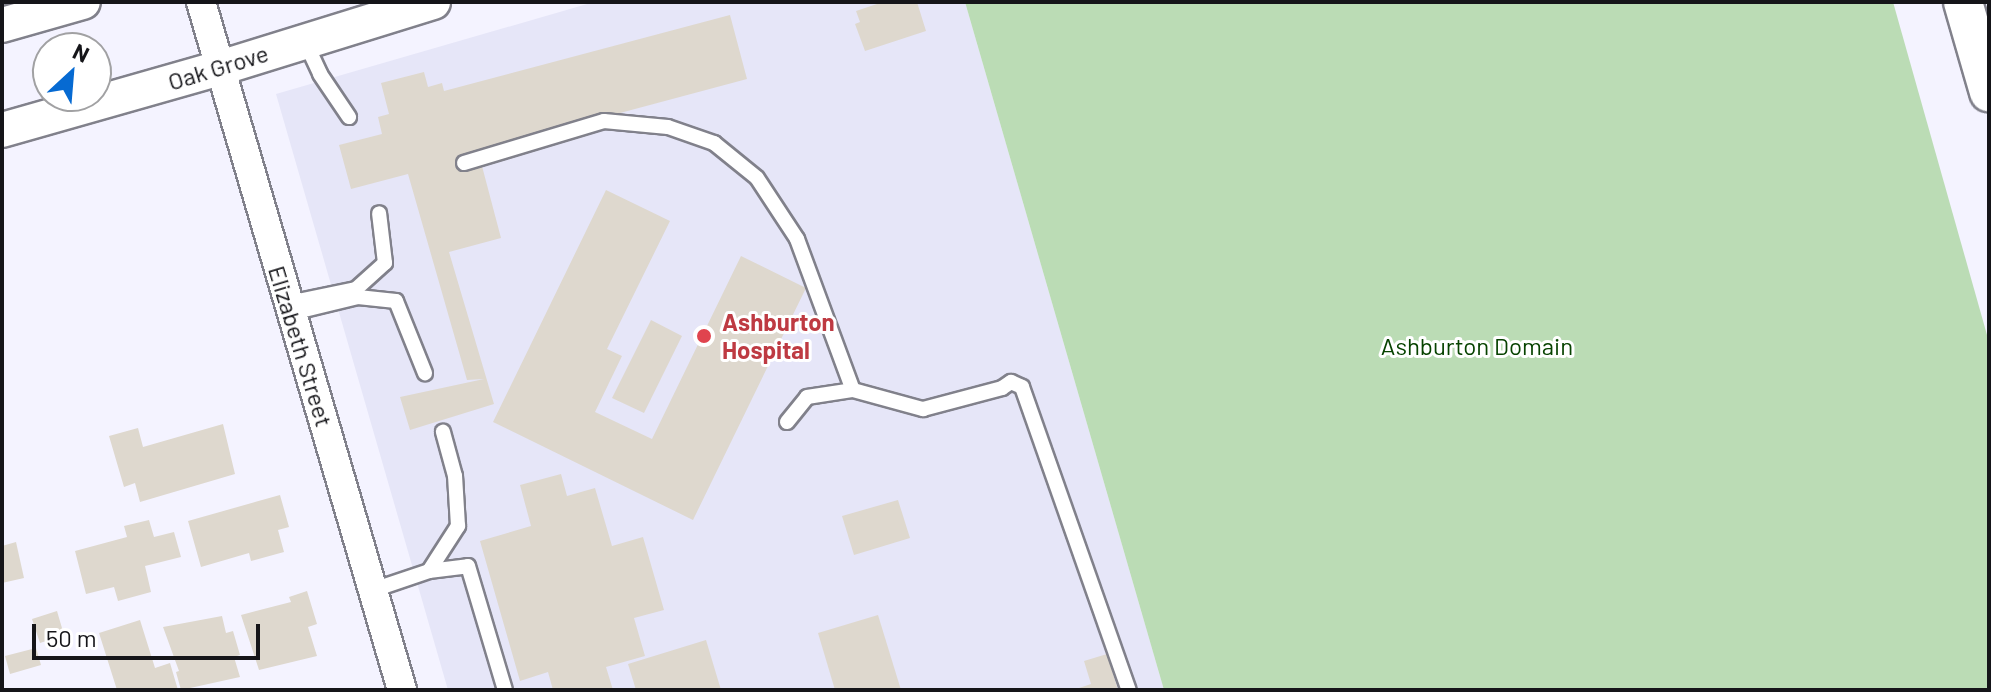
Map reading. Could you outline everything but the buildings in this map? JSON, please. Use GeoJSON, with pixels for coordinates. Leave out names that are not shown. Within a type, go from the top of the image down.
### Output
{"type":"FeatureCollection","features":[{"type":"Feature","properties":{"kind":"main road"},"geometry":{"type":"LineString","coordinates":[[1963,2],[1989,92]]}},
{"type":"Feature","properties":{"kind":"street"},"geometry":{"type":"LineString","coordinates":[[2,25],[83,2]]}},
{"type":"Feature","properties":{"kind":"street","name":"Elizabeth Street"},"geometry":{"type":"LineString","coordinates":[[201,2],[402,690]]}},
{"type":"Feature","properties":{"kind":"street","name":"Oak Grove"},"geometry":{"type":"LineString","coordinates":[[2,130],[220,68],[304,39],[433,2]]}},
{"type":"Feature","properties":{"kind":"lane"},"geometry":{"type":"LineString","coordinates":[[304,39],[320,74],[349,117]]}},
{"type":"Feature","properties":{"kind":"lane"},"geometry":{"type":"LineString","coordinates":[[464,163],[604,121],[668,127],[714,143],[757,178],[797,239],[853,390]]}},
{"type":"Feature","properties":{"kind":"lane"},"geometry":{"type":"LineString","coordinates":[[290,308],[356,289],[385,263],[379,213]]}},
{"type":"Feature","properties":{"kind":"lane"},"geometry":{"type":"LineString","coordinates":[[290,308],[358,297],[396,301],[425,373]]}},
{"type":"Feature","properties":{"kind":"lane"},"geometry":{"type":"LineString","coordinates":[[787,422],[807,397],[853,390],[923,409],[1002,388],[1011,382],[1022,387],[1129,690]]}},
{"type":"Feature","properties":{"kind":"lane"},"geometry":{"type":"LineString","coordinates":[[429,571],[458,526],[455,476],[443,432]]}},
{"type":"Feature","properties":{"kind":"lane"},"geometry":{"type":"LineString","coordinates":[[373,590],[429,571],[468,566],[505,690]]}},
{"type":"Feature","properties":{"kind":"shaded area","name":"Ashburton Hospital"},"geometry":{"type":"Polygon","coordinates":[[[594,2],[965,2],[1164,690],[448,690],[276,94],[594,2]]]}},
{"type":"Feature","properties":{"kind":"green space","name":"Ashburton Domain"},"geometry":{"type":"Polygon","coordinates":[[[965,2],[1893,2],[1989,342],[1989,690],[1164,690],[965,2]]]}},
{"type":"Feature","properties":{"kind":"place","name":"Ashburton Hospital"},"geometry":{"type":"Point","coordinates":[704,336]}}]}
